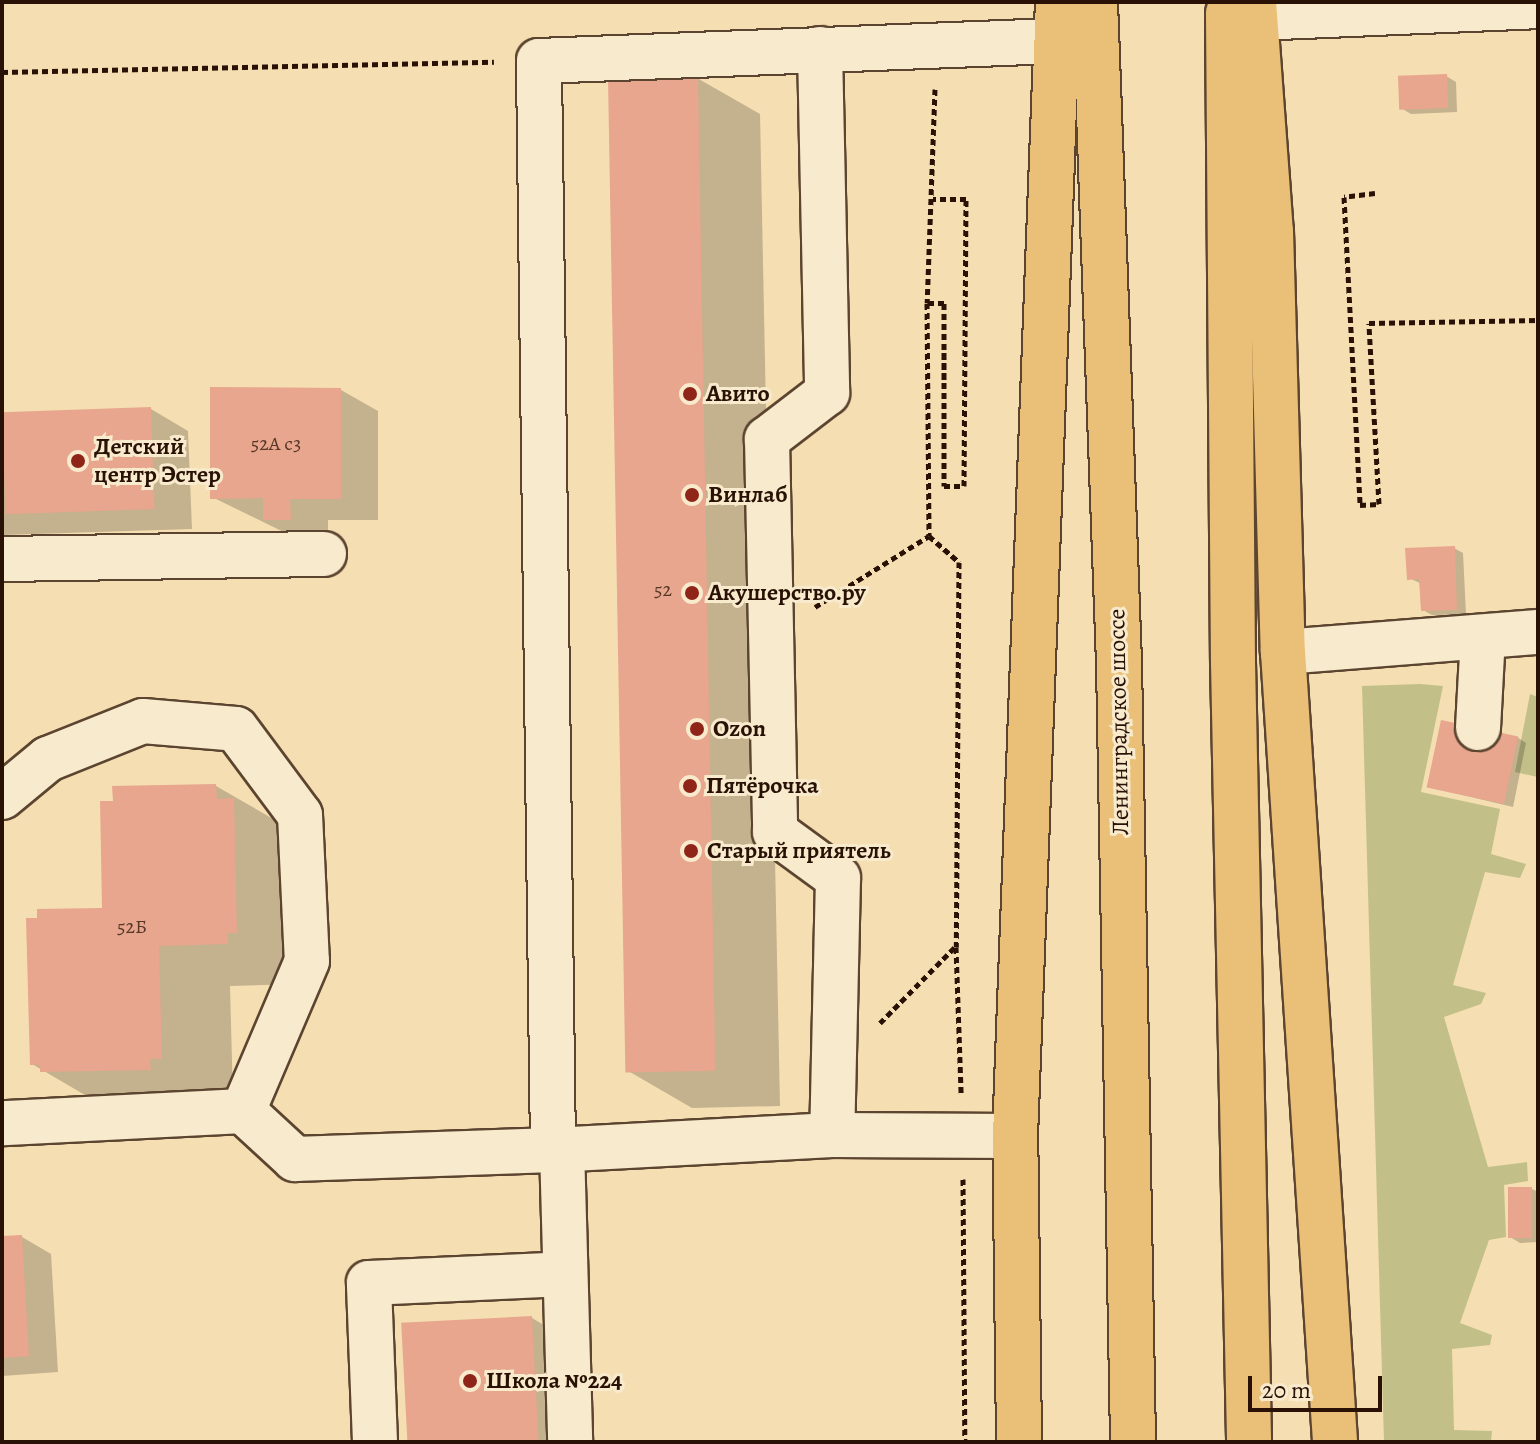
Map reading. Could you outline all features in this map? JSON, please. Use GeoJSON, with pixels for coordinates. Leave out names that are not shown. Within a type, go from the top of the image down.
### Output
{"type":"FeatureCollection","features":[{"type":"Feature","properties":{"kind":"main road","name":"Ленинградское шоссе"},"geometry":{"type":"LineString","coordinates":[[1095,2],[1119,662],[1133,1442]]}},
{"type":"Feature","properties":{"kind":"main road"},"geometry":{"type":"LineString","coordinates":[[1245,7],[1271,231],[1283,652],[1335,1442]]}},
{"type":"Feature","properties":{"kind":"main road"},"geometry":{"type":"LineString","coordinates":[[1245,7],[1234,678],[1249,1442]]}},
{"type":"Feature","properties":{"kind":"main road"},"geometry":{"type":"LineString","coordinates":[[1019,1442],[1015,1136],[1057,21]]}},
{"type":"Feature","properties":{"kind":"lane"},"geometry":{"type":"LineString","coordinates":[[1245,7],[1538,6]]}},
{"type":"Feature","properties":{"kind":"lane"},"geometry":{"type":"LineString","coordinates":[[570,1442],[558,1149],[539,61],[936,44],[1057,21]]}},
{"type":"Feature","properties":{"kind":"lane"},"geometry":{"type":"LineString","coordinates":[[820,49],[827,393],[767,439],[775,832],[838,878],[832,1135]]}},
{"type":"Feature","properties":{"kind":"lane"},"geometry":{"type":"LineString","coordinates":[[2,559],[324,554]]}},
{"type":"Feature","properties":{"kind":"lane"},"geometry":{"type":"LineString","coordinates":[[1283,652],[1538,632]]}},
{"type":"Feature","properties":{"kind":"lane"},"geometry":{"type":"LineString","coordinates":[[1478,728],[1483,637]]}},
{"type":"Feature","properties":{"kind":"lane"},"geometry":{"type":"LineString","coordinates":[[2,797],[48,759],[143,721],[236,729],[300,815],[307,961],[243,1111]]}},
{"type":"Feature","properties":{"kind":"lane"},"geometry":{"type":"LineString","coordinates":[[2,1123],[243,1111],[295,1159],[832,1135],[1015,1136]]}},
{"type":"Feature","properties":{"kind":"lane"},"geometry":{"type":"LineString","coordinates":[[375,1442],[369,1283],[565,1274]]}},
{"type":"Feature","properties":{"kind":"path"},"geometry":{"type":"LineString","coordinates":[[936,44],[927,303],[929,536],[959,562],[956,947],[962,1136],[965,1442]]}},
{"type":"Feature","properties":{"kind":"path"},"geometry":{"type":"LineString","coordinates":[[2,72],[539,61]]}},
{"type":"Feature","properties":{"kind":"path"},"geometry":{"type":"LineString","coordinates":[[1375,193],[1344,197],[1360,505],[1379,504],[1369,323],[1538,320]]}},
{"type":"Feature","properties":{"kind":"path"},"geometry":{"type":"LineString","coordinates":[[927,303],[944,303],[944,486],[964,486],[966,199],[933,199]]}},
{"type":"Feature","properties":{"kind":"path"},"geometry":{"type":"LineString","coordinates":[[771,634],[929,536]]}},
{"type":"Feature","properties":{"kind":"path"},"geometry":{"type":"LineString","coordinates":[[832,1071],[956,947]]}},
{"type":"Feature","properties":{"kind":"shaded area"},"geometry":{"type":"Polygon","coordinates":[[[1362,686],[1443,686],[1421,792],[1500,809],[1491,854],[1526,864],[1520,878],[1485,872],[1453,985],[1486,993],[1481,1004],[1444,1017],[1488,1167],[1527,1162],[1528,1181],[1504,1185],[1506,1237],[1489,1240],[1460,1323],[1492,1335],[1490,1345],[1452,1349],[1454,1430],[1492,1431],[1491,1442],[1384,1442],[1362,686]]]}},
{"type":"Feature","properties":{"kind":"shaded area"},"geometry":{"type":"Polygon","coordinates":[[[1530,694],[1538,697],[1538,777],[1515,772],[1530,694]]]}},
{"type":"Feature","properties":{"kind":"building"},"geometry":{"type":"Polygon","coordinates":[[[1447,74],[1448,108],[1399,110],[1398,76],[1447,74]]]}},
{"type":"Feature","properties":{"kind":"building"},"geometry":{"type":"Polygon","coordinates":[[[698,76],[715,1071],[625,1072],[608,78],[698,76]]]}},
{"type":"Feature","properties":{"kind":"building"},"geometry":{"type":"Polygon","coordinates":[[[210,387],[341,388],[341,499],[290,499],[291,520],[263,520],[263,498],[210,499],[210,387]]]}},
{"type":"Feature","properties":{"kind":"building","name":"Детский центр Эстер"},"geometry":{"type":"Polygon","coordinates":[[[151,407],[155,509],[6,514],[2,412],[151,407]]]}},
{"type":"Feature","properties":{"kind":"building"},"geometry":{"type":"Polygon","coordinates":[[[1455,546],[1457,610],[1421,611],[1419,579],[1407,580],[1405,548],[1455,546]]]}},
{"type":"Feature","properties":{"kind":"building"},"geometry":{"type":"Polygon","coordinates":[[[1441,720],[1518,736],[1504,804],[1427,787],[1441,720]]]}},
{"type":"Feature","properties":{"kind":"building"},"geometry":{"type":"Polygon","coordinates":[[[216,784],[217,799],[234,798],[237,933],[228,933],[228,944],[159,946],[162,1059],[150,1059],[151,1070],[40,1072],[40,1065],[30,1065],[26,918],[37,918],[37,909],[102,908],[100,801],[113,801],[112,786],[216,784]]]}},
{"type":"Feature","properties":{"kind":"building"},"geometry":{"type":"Polygon","coordinates":[[[1508,1187],[1532,1187],[1532,1238],[1508,1238],[1508,1187]]]}},
{"type":"Feature","properties":{"kind":"building"},"geometry":{"type":"Polygon","coordinates":[[[22,1235],[29,1356],[2,1358],[2,1236],[22,1235]]]}},
{"type":"Feature","properties":{"kind":"building","name":"Школа №224"},"geometry":{"type":"Polygon","coordinates":[[[532,1316],[539,1442],[407,1442],[401,1323],[532,1316]]]}},
{"type":"Feature","properties":{"kind":"place","name":"Авито"},"geometry":{"type":"Point","coordinates":[690,394]}},
{"type":"Feature","properties":{"kind":"place","name":"Детский центр Эстер"},"geometry":{"type":"Point","coordinates":[78,461]}},
{"type":"Feature","properties":{"kind":"place","name":"Винлаб"},"geometry":{"type":"Point","coordinates":[692,495]}},
{"type":"Feature","properties":{"kind":"place","name":"Акушерство.ру"},"geometry":{"type":"Point","coordinates":[692,593]}},
{"type":"Feature","properties":{"kind":"place","name":"Ozon"},"geometry":{"type":"Point","coordinates":[697,729]}},
{"type":"Feature","properties":{"kind":"place","name":"Пятёрочка"},"geometry":{"type":"Point","coordinates":[690,786]}},
{"type":"Feature","properties":{"kind":"place","name":"Старый приятель"},"geometry":{"type":"Point","coordinates":[691,851]}},
{"type":"Feature","properties":{"kind":"place","name":"Школа №224"},"geometry":{"type":"Point","coordinates":[470,1381]}}]}
